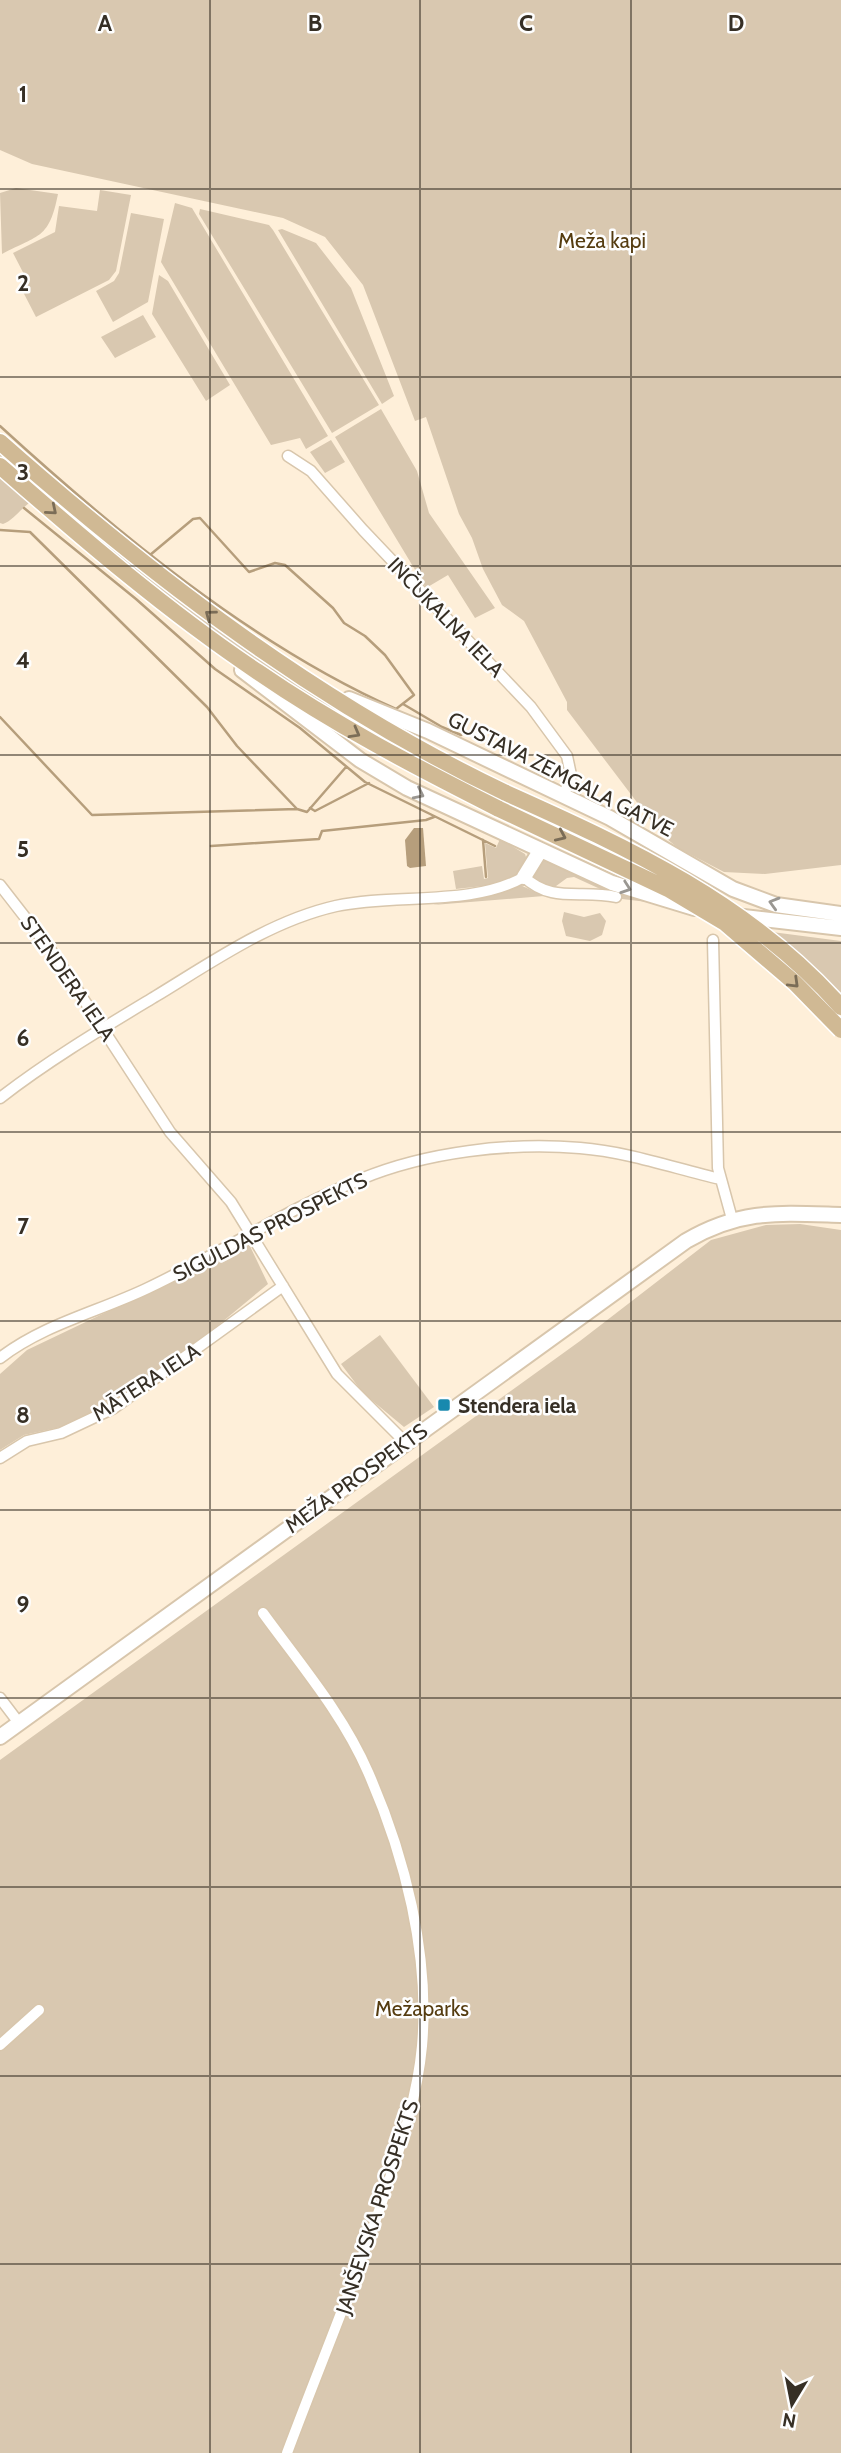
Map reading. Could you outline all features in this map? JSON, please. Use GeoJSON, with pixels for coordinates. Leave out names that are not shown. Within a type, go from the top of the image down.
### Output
{"type":"FeatureCollection","features":[{"type":"Feature","properties":{"kind":"main road","name":"GUSTAVA ZEMGALA GATVE"},"geometry":{"type":"LineString","coordinates":[[0,442],[193,601],[265,655],[381,729],[506,793],[639,855],[706,893],[758,929],[841,1007]]}},
{"type":"Feature","properties":{"kind":"main road"},"geometry":{"type":"LineString","coordinates":[[0,466],[197,628],[257,672],[341,725],[499,809],[668,889],[725,923],[795,983],[841,1030]]}},
{"type":"Feature","properties":{"kind":"street","name":"INČUKALNA IELA"},"geometry":{"type":"LineString","coordinates":[[288,456],[311,471],[363,530],[531,707],[568,755],[571,775],[564,795]]}},
{"type":"Feature","properties":{"kind":"street"},"geometry":{"type":"LineString","coordinates":[[197,628],[211,648],[371,767],[407,788],[540,851],[612,883],[676,903],[738,916],[841,928]]}},
{"type":"Feature","properties":{"kind":"street","name":"GUSTAVA ZEMGALA GATVE"},"geometry":{"type":"LineString","coordinates":[[265,655],[363,706],[428,731],[564,795],[642,834],[733,889],[776,905],[841,914]]}},
{"type":"Feature","properties":{"kind":"street"},"geometry":{"type":"LineString","coordinates":[[0,1098],[23,1079],[104,1028],[281,923],[337,906],[498,889],[524,877],[540,851]]}},
{"type":"Feature","properties":{"kind":"street"},"geometry":{"type":"LineString","coordinates":[[676,903],[691,888],[693,876],[689,863]]}},
{"type":"Feature","properties":{"kind":"street"},"geometry":{"type":"LineString","coordinates":[[524,877],[539,890],[550,893],[616,897]]}},
{"type":"Feature","properties":{"kind":"street","name":"STENDERA IELA"},"geometry":{"type":"LineString","coordinates":[[0,885],[56,957],[165,1124],[232,1202],[304,1325],[337,1374],[405,1442]]}},
{"type":"Feature","properties":{"kind":"street"},"geometry":{"type":"LineString","coordinates":[[713,940],[713,1027],[720,1179],[732,1219]]}},
{"type":"Feature","properties":{"kind":"street","name":"SIGULDAS PROSPEKTS"},"geometry":{"type":"LineString","coordinates":[[0,1358],[19,1343],[57,1324],[148,1288],[361,1179],[426,1160],[500,1149],[559,1146],[636,1156],[720,1179]]}},
{"type":"Feature","properties":{"kind":"street","name":"MEŽA PROSPEKTS"},"geometry":{"type":"LineString","coordinates":[[0,1737],[686,1241],[732,1219],[784,1213],[841,1215]]}},
{"type":"Feature","properties":{"kind":"street","name":"MĀTERA IELA"},"geometry":{"type":"LineString","coordinates":[[0,1458],[27,1441],[61,1433],[114,1408],[283,1286]]}},
{"type":"Feature","properties":{"kind":"street","name":"JANŠEVSKA PROSPEKTS"},"geometry":{"type":"LineString","coordinates":[[263,1613],[344,1726],[368,1771],[395,1847],[416,1929],[423,2016],[416,2086],[398,2155],[346,2307],[287,2453]]}},
{"type":"Feature","properties":{"kind":"street"},"geometry":{"type":"LineString","coordinates":[[0,1698],[19,1723]]}},
{"type":"Feature","properties":{"kind":"street"},"geometry":{"type":"LineString","coordinates":[[0,2045],[39,2010]]}},
{"type":"Feature","properties":{"kind":"green space","name":"Meža kapi"},"geometry":{"type":"Polygon","coordinates":[[[0,0],[841,0],[841,865],[765,874],[724,872],[678,848],[661,834],[567,710],[567,702],[524,621],[502,605],[459,514],[426,417],[415,421],[363,285],[325,237],[283,218],[32,164],[0,150],[0,0]]]}},
{"type":"Feature","properties":{"kind":"green space"},"geometry":{"type":"Polygon","coordinates":[[[16,188],[58,194],[55,209],[41,233],[2,254],[0,193],[16,188]]]}},
{"type":"Feature","properties":{"kind":"green space"},"geometry":{"type":"Polygon","coordinates":[[[100,190],[131,195],[116,271],[109,280],[36,317],[20,286],[28,282],[13,253],[55,232],[59,206],[97,211],[100,190]]]}},
{"type":"Feature","properties":{"kind":"green space"},"geometry":{"type":"Polygon","coordinates":[[[175,203],[192,208],[328,436],[306,449],[300,438],[271,445],[161,262],[175,203]]]}},
{"type":"Feature","properties":{"kind":"green space"},"geometry":{"type":"Polygon","coordinates":[[[200,209],[269,225],[379,405],[332,433],[199,214],[200,209]]]}},
{"type":"Feature","properties":{"kind":"green space"},"geometry":{"type":"Polygon","coordinates":[[[131,213],[164,219],[148,302],[113,322],[96,291],[114,281],[119,273],[131,213]]]}},
{"type":"Feature","properties":{"kind":"green space"},"geometry":{"type":"Polygon","coordinates":[[[282,229],[316,243],[351,288],[394,396],[382,404],[278,230],[282,229]]]}},
{"type":"Feature","properties":{"kind":"green space"},"geometry":{"type":"Polygon","coordinates":[[[159,275],[168,281],[230,385],[206,401],[152,314],[159,275]]]}},
{"type":"Feature","properties":{"kind":"green space"},"geometry":{"type":"Polygon","coordinates":[[[143,315],[156,337],[115,358],[101,337],[143,315]]]}},
{"type":"Feature","properties":{"kind":"green space"},"geometry":{"type":"Polygon","coordinates":[[[381,409],[417,471],[429,513],[495,608],[475,618],[448,575],[426,588],[335,437],[381,409]]]}},
{"type":"Feature","properties":{"kind":"green space"},"geometry":{"type":"Polygon","coordinates":[[[331,440],[345,462],[325,473],[310,452],[331,440]]]}},
{"type":"Feature","properties":{"kind":"green space"},"geometry":{"type":"Polygon","coordinates":[[[0,449],[92,529],[219,631],[311,693],[496,796],[494,799],[373,736],[257,665],[94,539],[0,459],[0,449]]]}},
{"type":"Feature","properties":{"kind":"green space"},"geometry":{"type":"Polygon","coordinates":[[[0,474],[32,501],[3,524],[0,523],[0,474]]]}},
{"type":"Feature","properties":{"kind":"green space"},"geometry":{"type":"Polygon","coordinates":[[[500,839],[525,854],[527,860],[516,877],[492,885],[456,889],[453,871],[482,866],[484,879],[488,878],[485,843],[496,848],[500,839]]]}},
{"type":"Feature","properties":{"kind":"green space"},"geometry":{"type":"Polygon","coordinates":[[[543,861],[656,903],[622,899],[574,877],[567,878],[552,889],[533,880],[534,871],[543,861]]]}},
{"type":"Feature","properties":{"kind":"green space"},"geometry":{"type":"Polygon","coordinates":[[[518,884],[544,896],[433,905],[502,892],[518,884]]]}},
{"type":"Feature","properties":{"kind":"green space"},"geometry":{"type":"Polygon","coordinates":[[[564,912],[584,917],[600,913],[606,921],[602,935],[590,941],[566,936],[562,921],[564,912]]]}},
{"type":"Feature","properties":{"kind":"green space"},"geometry":{"type":"Polygon","coordinates":[[[772,932],[841,941],[841,995],[772,932]]]}},
{"type":"Feature","properties":{"kind":"green space","name":"Mežaparks"},"geometry":{"type":"Polygon","coordinates":[[[800,1224],[841,1230],[841,2453],[0,2453],[0,1760],[580,1341],[711,1240],[766,1225],[800,1224]]]}},
{"type":"Feature","properties":{"kind":"green space"},"geometry":{"type":"Polygon","coordinates":[[[249,1244],[268,1284],[210,1332],[110,1403],[61,1427],[24,1435],[0,1450],[0,1374],[27,1350],[249,1244]]]}},
{"type":"Feature","properties":{"kind":"green space"},"geometry":{"type":"Polygon","coordinates":[[[380,1335],[434,1407],[404,1427],[363,1393],[341,1364],[380,1335]]]}},
{"type":"Feature","properties":{"kind":"shaded area"},"geometry":{"type":"Polygon","coordinates":[[[414,828],[423,828],[426,866],[410,868],[407,866],[405,840],[414,828]]]}},
{"type":"Feature","properties":{"kind":"waterway"},"geometry":{"type":"LineString","coordinates":[[0,426],[138,545],[188,583],[238,619],[290,653],[342,683],[396,709],[414,695],[385,655],[365,636],[344,623],[333,608],[285,565],[275,563],[249,572],[200,518],[193,519],[150,555]]}},
{"type":"Feature","properties":{"kind":"waterway"},"geometry":{"type":"LineString","coordinates":[[24,508],[136,599],[215,669],[300,728],[365,782],[495,846]]}},
{"type":"Feature","properties":{"kind":"waterway"},"geometry":{"type":"LineString","coordinates":[[0,530],[30,532],[207,707],[237,746],[297,809],[307,812],[346,767]]}},
{"type":"Feature","properties":{"kind":"waterway"},"geometry":{"type":"LineString","coordinates":[[403,704],[442,727],[461,735],[465,731]]}},
{"type":"Feature","properties":{"kind":"waterway"},"geometry":{"type":"LineString","coordinates":[[0,717],[92,815],[297,809]]}},
{"type":"Feature","properties":{"kind":"waterway"},"geometry":{"type":"LineString","coordinates":[[310,808],[315,811],[369,783]]}},
{"type":"Feature","properties":{"kind":"waterway"},"geometry":{"type":"LineString","coordinates":[[211,846],[319,839],[322,831],[434,817]]}},
{"type":"Feature","properties":{"kind":"waterway"},"geometry":{"type":"LineString","coordinates":[[483,840],[486,877]]}},
{"type":"Feature","properties":{"kind":"place","name":"Stendera iela"},"geometry":{"type":"Point","coordinates":[444,1405]}}]}
